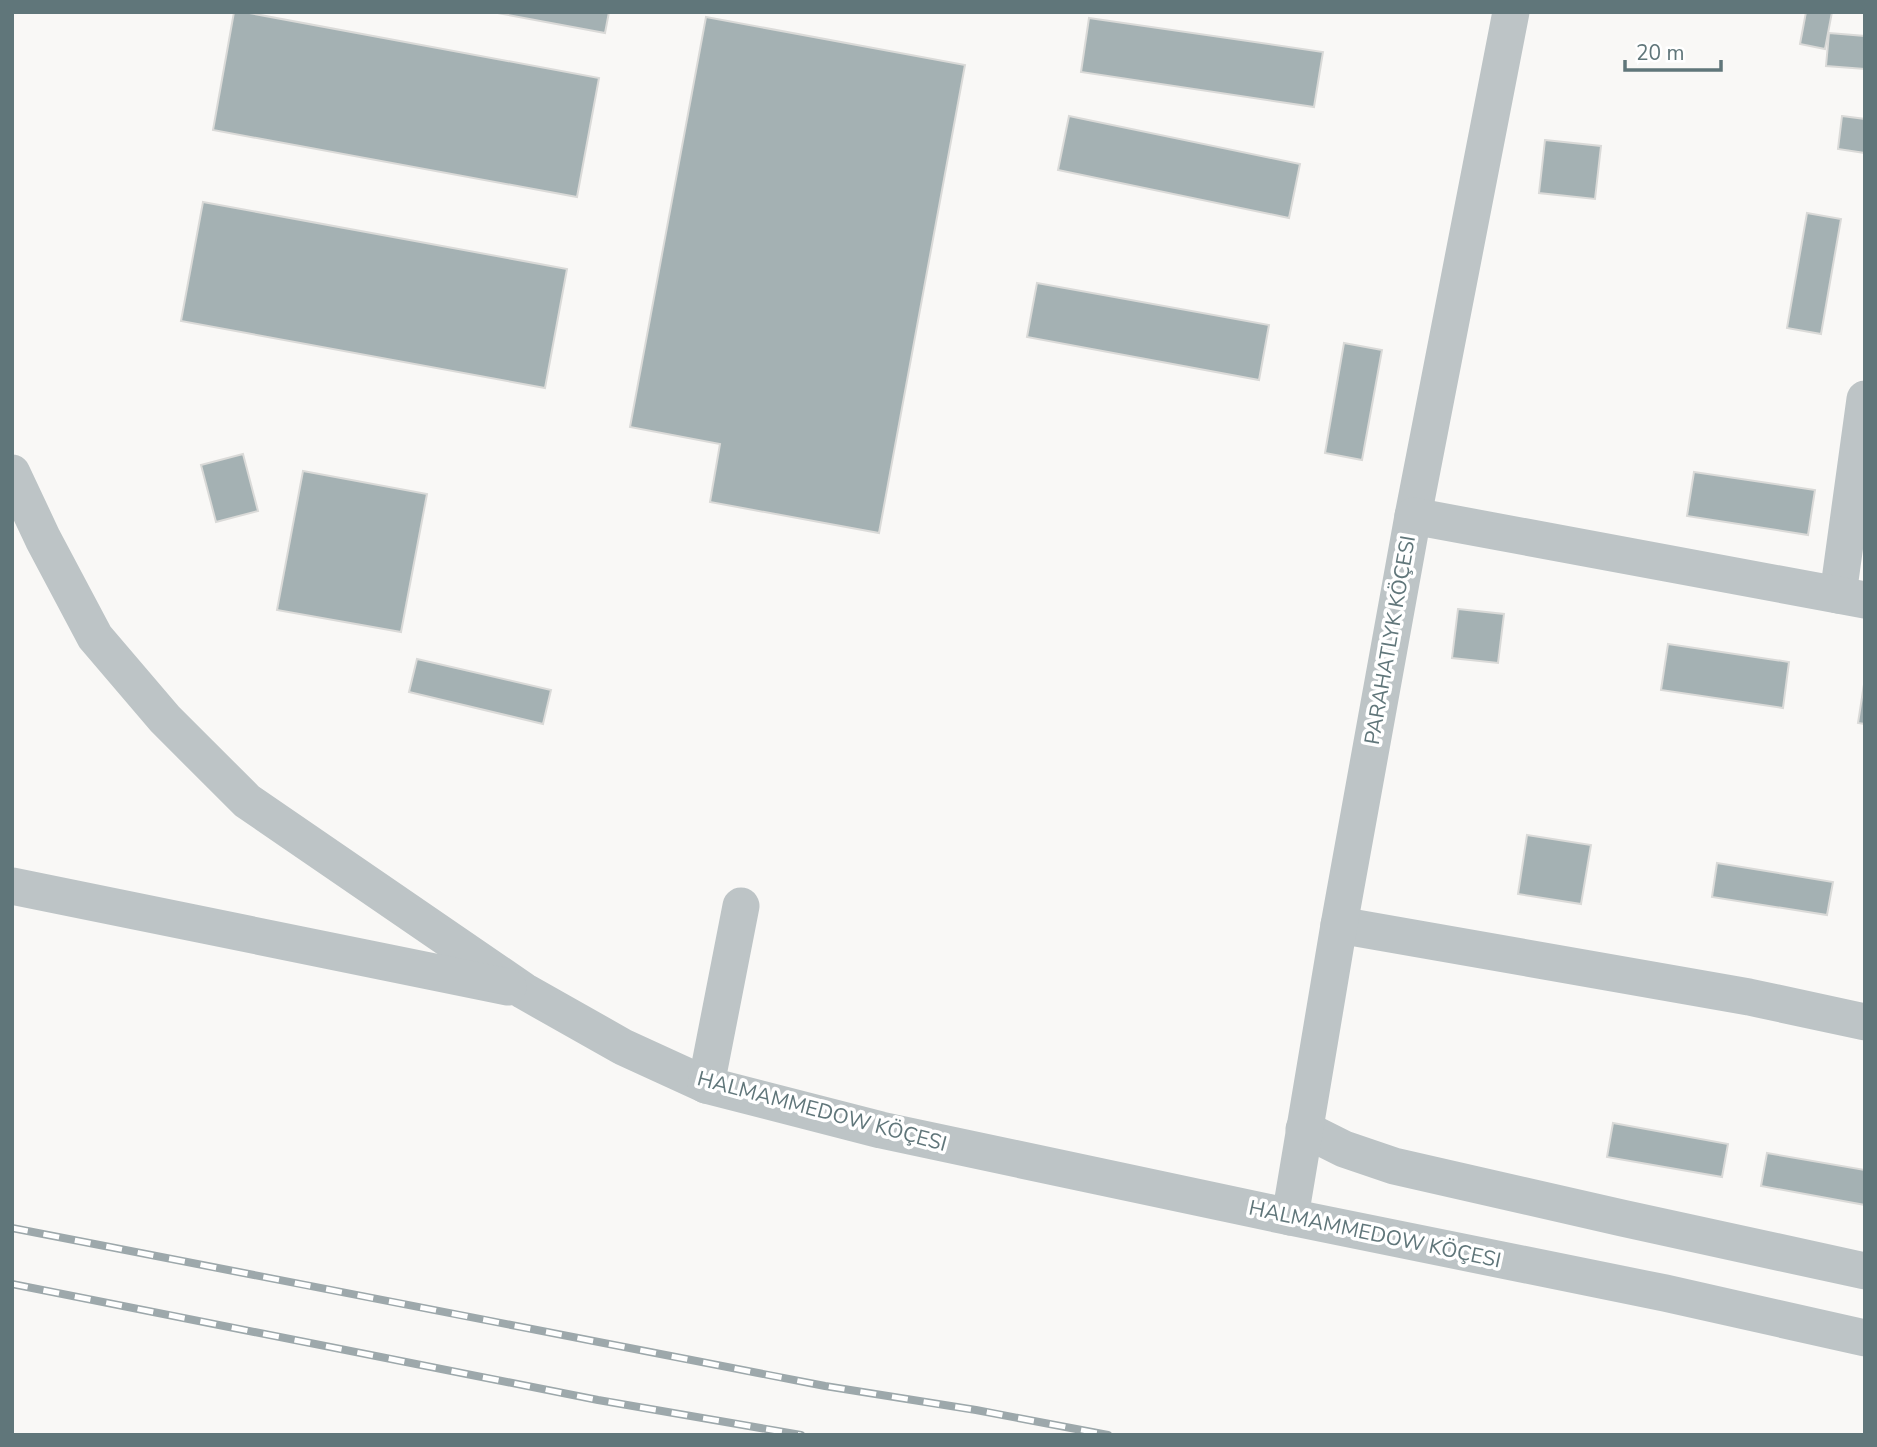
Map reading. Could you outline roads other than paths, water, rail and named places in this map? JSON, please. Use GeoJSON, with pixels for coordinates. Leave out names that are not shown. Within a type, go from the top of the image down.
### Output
{"type":"FeatureCollection","features":[{"type":"Feature","properties":{"kind":"street"},"geometry":{"type":"LineString","coordinates":[[1413,516],[1511,12]]}},
{"type":"Feature","properties":{"kind":"street"},"geometry":{"type":"LineString","coordinates":[[1851,598],[1865,400]]}},
{"type":"Feature","properties":{"kind":"street","name":"HALMAMMEDOW KÖÇESI"},"geometry":{"type":"LineString","coordinates":[[12,473],[43,539],[95,637],[164,719],[247,801],[524,991],[623,1047],[706,1085],[881,1130],[1665,1293],[1865,1338]]}},
{"type":"Feature","properties":{"kind":"street","name":"PARAHATLYK KÖÇESI"},"geometry":{"type":"LineString","coordinates":[[1290,1217],[1339,925],[1413,516],[1851,598]]}},
{"type":"Feature","properties":{"kind":"street"},"geometry":{"type":"LineString","coordinates":[[12,886],[524,991]]}},
{"type":"Feature","properties":{"kind":"street"},"geometry":{"type":"LineString","coordinates":[[706,1085],[741,906]]}},
{"type":"Feature","properties":{"kind":"street"},"geometry":{"type":"LineString","coordinates":[[1339,925],[1749,997],[1865,1023]]}},
{"type":"Feature","properties":{"kind":"street"},"geometry":{"type":"LineString","coordinates":[[1304,1129],[1344,1149],[1395,1166],[1865,1271]]}},
{"type":"Feature","properties":{"kind":"railway"},"geometry":{"type":"LineString","coordinates":[[12,1228],[825,1386],[976,1410],[1108,1435]]}},
{"type":"Feature","properties":{"kind":"railway"},"geometry":{"type":"LineString","coordinates":[[12,1284],[598,1400],[801,1435]]}}]}
